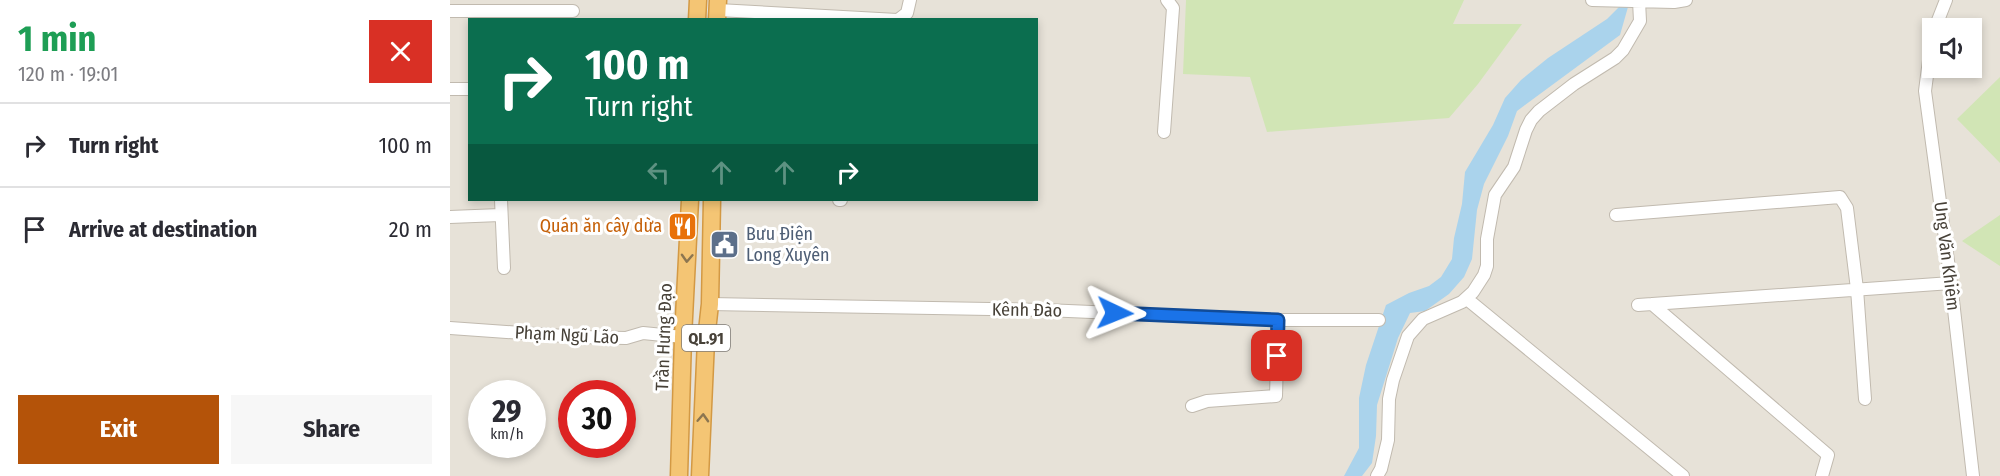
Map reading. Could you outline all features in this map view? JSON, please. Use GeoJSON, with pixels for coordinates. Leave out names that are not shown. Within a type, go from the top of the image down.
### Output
{"type":"FeatureCollection","features":[{"type":"Feature","properties":{"kind":"highway"},"geometry":{"type":"LineString","coordinates":[[697,18],[698,0]]}},
{"type":"Feature","properties":{"kind":"highway","name":"Trần Hưng Đạo"},"geometry":{"type":"LineString","coordinates":[[679,476],[690,201]]}},
{"type":"Feature","properties":{"kind":"highway","name":"QL.91"},"geometry":{"type":"LineString","coordinates":[[700,476],[706,340],[710,304],[712,201]]}},
{"type":"Feature","properties":{"kind":"highway"},"geometry":{"type":"LineString","coordinates":[[683,337],[706,340]]}},
{"type":"Feature","properties":{"kind":"street"},"geometry":{"type":"LineString","coordinates":[[901,18],[907,13],[910,0]]}},
{"type":"Feature","properties":{"kind":"street"},"geometry":{"type":"LineString","coordinates":[[1164,132],[1173,8],[1167,0]]}},
{"type":"Feature","properties":{"kind":"street"},"geometry":{"type":"LineString","coordinates":[[1592,0],[1674,2],[1686,0]]}},
{"type":"Feature","properties":{"kind":"street"},"geometry":{"type":"LineString","coordinates":[[1939,18],[1946,0]]}},
{"type":"Feature","properties":{"kind":"street"},"geometry":{"type":"LineString","coordinates":[[1377,476],[1388,440],[1389,399],[1393,380],[1408,336],[1423,319],[1450,309],[1467,299],[1484,275],[1487,266],[1487,239],[1495,195],[1514,167],[1531,120],[1574,84],[1616,58],[1640,21],[1637,1]]}},
{"type":"Feature","properties":{"kind":"street"},"geometry":{"type":"LineString","coordinates":[[718,10],[862,18]]}},
{"type":"Feature","properties":{"kind":"street"},"geometry":{"type":"LineString","coordinates":[[450,12],[573,11]]}},
{"type":"Feature","properties":{"kind":"street","name":"Ung Văn Khiêm"},"geometry":{"type":"LineString","coordinates":[[1927,78],[1925,91],[1951,283],[1973,476]]}},
{"type":"Feature","properties":{"kind":"street"},"geometry":{"type":"LineString","coordinates":[[450,90],[468,89]]}},
{"type":"Feature","properties":{"kind":"street"},"geometry":{"type":"LineString","coordinates":[[1616,215],[1840,197],[1847,208],[1857,290],[1865,399]]}},
{"type":"Feature","properties":{"kind":"street"},"geometry":{"type":"LineString","coordinates":[[501,201],[504,268]]}},
{"type":"Feature","properties":{"kind":"street"},"geometry":{"type":"LineString","coordinates":[[450,217],[500,214]]}},
{"type":"Feature","properties":{"kind":"street"},"geometry":{"type":"LineString","coordinates":[[1638,305],[1951,283]]}},
{"type":"Feature","properties":{"kind":"street"},"geometry":{"type":"LineString","coordinates":[[1467,299],[1683,476]]}},
{"type":"Feature","properties":{"kind":"street","name":"Kênh Đào"},"geometry":{"type":"LineString","coordinates":[[710,304],[1045,310],[1278,320],[1379,320]]}},
{"type":"Feature","properties":{"kind":"street"},"geometry":{"type":"LineString","coordinates":[[1652,304],[1828,455],[1822,476]]}},
{"type":"Feature","properties":{"kind":"street"},"geometry":{"type":"LineString","coordinates":[[1192,406],[1207,401],[1276,396],[1278,320]]}},
{"type":"Feature","properties":{"kind":"street","name":"Phạm Ngũ Lão"},"geometry":{"type":"LineString","coordinates":[[450,328],[579,337],[626,338],[643,333],[683,337]]}},
{"type":"Feature","properties":{"kind":"shaded area"},"geometry":{"type":"Polygon","coordinates":[[[450,0],[2000,0],[2000,476],[450,476],[450,0]]]}},
{"type":"Feature","properties":{"kind":"green space"},"geometry":{"type":"Polygon","coordinates":[[[1186,0],[1464,0],[1453,24],[1522,24],[1478,84],[1449,118],[1267,132],[1250,77],[1183,74],[1186,0]]]}},
{"type":"Feature","properties":{"kind":"green space"},"geometry":{"type":"Polygon","coordinates":[[[2000,77],[2000,163],[1957,119],[2000,77]]]}},
{"type":"Feature","properties":{"kind":"green space"},"geometry":{"type":"Polygon","coordinates":[[[2000,215],[2000,266],[1962,241],[2000,215]]]}},
{"type":"Feature","properties":{"kind":"water"},"geometry":{"type":"Polygon","coordinates":[[[1618,0],[1630,0],[1620,35],[1517,111],[1508,136],[1484,184],[1477,210],[1472,259],[1464,277],[1449,294],[1425,311],[1410,313],[1398,338],[1377,405],[1372,463],[1362,476],[1344,476],[1359,448],[1359,398],[1366,365],[1386,305],[1429,286],[1441,277],[1452,259],[1465,172],[1493,125],[1505,98],[1521,80],[1548,58],[1607,19],[1619,7],[1618,0]]]}},
{"type":"Feature","properties":{"kind":"place","name":"Quán ăn cây dừa"},"geometry":{"type":"Point","coordinates":[683,226]}},
{"type":"Feature","properties":{"kind":"place","name":"Bưu Điện Long Xuyên"},"geometry":{"type":"Point","coordinates":[725,244]}},
{"type":"Feature","properties":{"kind":"route"},"geometry":{"type":"LineString","coordinates":[[1115,313],[1278,320],[1277,356]]}}]}
